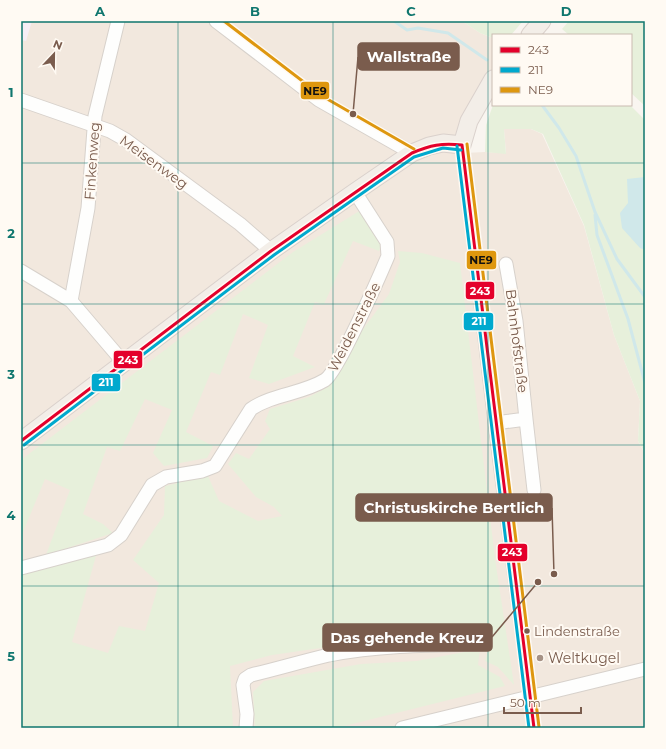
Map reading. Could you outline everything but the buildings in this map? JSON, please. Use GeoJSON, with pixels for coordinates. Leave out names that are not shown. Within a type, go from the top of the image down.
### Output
{"type":"FeatureCollection","features":[{"type":"Feature","properties":{"kind":"main road"},"geometry":{"type":"LineString","coordinates":[[531,34],[542,21]]}},
{"type":"Feature","properties":{"kind":"main road"},"geometry":{"type":"LineString","coordinates":[[21,441],[271,251],[355,192],[412,154],[437,143],[462,145],[470,121],[492,81]]}},
{"type":"Feature","properties":{"kind":"street","name":"Finkenweg"},"geometry":{"type":"LineString","coordinates":[[71,301],[88,208],[95,116],[118,21]]}},
{"type":"Feature","properties":{"kind":"street"},"geometry":{"type":"LineString","coordinates":[[216,21],[319,100],[412,154]]}},
{"type":"Feature","properties":{"kind":"street","name":"Meisenweg"},"geometry":{"type":"LineString","coordinates":[[21,100],[95,126],[126,140],[240,224],[271,251]]}},
{"type":"Feature","properties":{"kind":"street"},"geometry":{"type":"LineString","coordinates":[[462,145],[495,423],[534,728]]}},
{"type":"Feature","properties":{"kind":"street","name":"Weidenstraße"},"geometry":{"type":"LineString","coordinates":[[21,568],[108,546],[122,535],[152,485],[166,477],[202,471],[215,466],[251,409],[259,404],[310,388],[327,379],[348,342],[388,256],[387,242],[355,192]]}},
{"type":"Feature","properties":{"kind":"street","name":"Bahnhofstraße"},"geometry":{"type":"LineString","coordinates":[[506,264],[516,321],[534,490]]}},
{"type":"Feature","properties":{"kind":"street"},"geometry":{"type":"LineString","coordinates":[[21,271],[71,301],[124,363]]}},
{"type":"Feature","properties":{"kind":"street"},"geometry":{"type":"LineString","coordinates":[[495,423],[526,419]]}},
{"type":"Feature","properties":{"kind":"street"},"geometry":{"type":"LineString","coordinates":[[246,728],[247,714],[243,685],[245,679],[251,675],[328,656],[366,650],[418,646],[485,644]]}},
{"type":"Feature","properties":{"kind":"street"},"geometry":{"type":"LineString","coordinates":[[402,728],[645,669]]}},
{"type":"Feature","properties":{"kind":"shaded area"},"geometry":{"type":"Polygon","coordinates":[[[21,21],[462,21],[480,33],[492,38],[492,74],[465,153],[506,153],[504,129],[531,129],[542,134],[584,226],[614,335],[640,401],[638,441],[645,454],[645,728],[21,728],[21,21]]]}},
{"type":"Feature","properties":{"kind":"shaded area"},"geometry":{"type":"Polygon","coordinates":[[[21,21],[32,21],[26,41],[21,40],[21,21]]]}},
{"type":"Feature","properties":{"kind":"green space"},"geometry":{"type":"Polygon","coordinates":[[[462,21],[523,21],[512,34],[492,34],[492,38],[480,33],[462,21]]]}},
{"type":"Feature","properties":{"kind":"green space"},"geometry":{"type":"Polygon","coordinates":[[[569,21],[645,21],[645,106],[632,94],[632,34],[568,34],[562,29],[569,21]]]}},
{"type":"Feature","properties":{"kind":"green space"},"geometry":{"type":"Polygon","coordinates":[[[493,106],[631,106],[645,120],[645,453],[638,441],[640,401],[614,335],[584,225],[543,134],[531,129],[504,129],[506,154],[485,152],[486,125],[493,106]]]}},
{"type":"Feature","properties":{"kind":"green space"},"geometry":{"type":"Polygon","coordinates":[[[361,210],[382,243],[379,251],[353,241],[324,304],[315,302],[293,356],[315,367],[269,384],[249,378],[268,325],[243,314],[220,375],[211,372],[186,432],[213,446],[207,458],[164,466],[153,453],[172,410],[145,399],[120,451],[107,447],[83,514],[103,524],[113,533],[46,555],[70,490],[45,479],[21,537],[21,460],[293,252],[361,210]]]}},
{"type":"Feature","properties":{"kind":"green space"},"geometry":{"type":"Polygon","coordinates":[[[398,251],[422,253],[460,263],[495,559],[514,685],[498,667],[485,661],[490,644],[480,634],[390,638],[272,655],[230,666],[233,728],[21,728],[21,575],[97,552],[72,642],[108,653],[119,626],[145,631],[159,583],[133,560],[164,515],[165,486],[208,476],[219,501],[258,521],[282,516],[274,507],[256,497],[228,464],[236,453],[249,459],[270,429],[265,421],[270,409],[309,397],[328,387],[361,332],[389,294],[400,262],[398,251]]]}},
{"type":"Feature","properties":{"kind":"green space"},"geometry":{"type":"Polygon","coordinates":[[[480,649],[478,665],[500,677],[505,686],[336,728],[255,728],[253,692],[264,681],[361,664],[417,661],[480,649]]]}},
{"type":"Feature","properties":{"kind":"water"},"geometry":{"type":"Polygon","coordinates":[[[645,177],[645,250],[640,248],[622,228],[620,213],[628,203],[627,179],[645,177]]]}},
{"type":"Feature","properties":{"kind":"waterway"},"geometry":{"type":"LineString","coordinates":[[394,21],[407,30],[418,28],[448,33],[487,60]]}},
{"type":"Feature","properties":{"kind":"waterway"},"geometry":{"type":"LineString","coordinates":[[543,106],[559,128],[576,156],[595,212],[617,259],[645,297]]}},
{"type":"Feature","properties":{"kind":"waterway"},"geometry":{"type":"LineString","coordinates":[[595,215],[597,235],[628,319],[645,383]]}},
{"type":"Feature","properties":{"kind":"transit line","name":"NE9"},"geometry":{"type":"LineString","coordinates":[[224,21],[322,96],[414,149]]}},
{"type":"Feature","properties":{"kind":"transit line","name":"NE9"},"geometry":{"type":"LineString","coordinates":[[467,144],[539,727]]}},
{"type":"Feature","properties":{"kind":"transit line","name":"243"},"geometry":{"type":"LineString","coordinates":[[21,441],[271,251],[412,153],[436,145],[462,145]]}},
{"type":"Feature","properties":{"kind":"transit line","name":"243"},"geometry":{"type":"LineString","coordinates":[[462,145],[534,728]]}},
{"type":"Feature","properties":{"kind":"transit line","name":"211"},"geometry":{"type":"LineString","coordinates":[[457,146],[529,728]]}},
{"type":"Feature","properties":{"kind":"transit line","name":"211"},"geometry":{"type":"LineString","coordinates":[[24,445],[274,255],[414,157],[443,148],[461,150]]}},
{"type":"Feature","properties":{"kind":"place","name":"Wallstraße"},"geometry":{"type":"Point","coordinates":[353,114]}},
{"type":"Feature","properties":{"kind":"place","name":"Christuskirche Bertlich"},"geometry":{"type":"Point","coordinates":[554,574]}},
{"type":"Feature","properties":{"kind":"place","name":"Das gehende Kreuz"},"geometry":{"type":"Point","coordinates":[538,582]}},
{"type":"Feature","properties":{"kind":"place","name":"Lindenstraße"},"geometry":{"type":"Point","coordinates":[527,631]}},
{"type":"Feature","properties":{"kind":"place","name":"Weltkugel"},"geometry":{"type":"Point","coordinates":[540,658]}}]}
